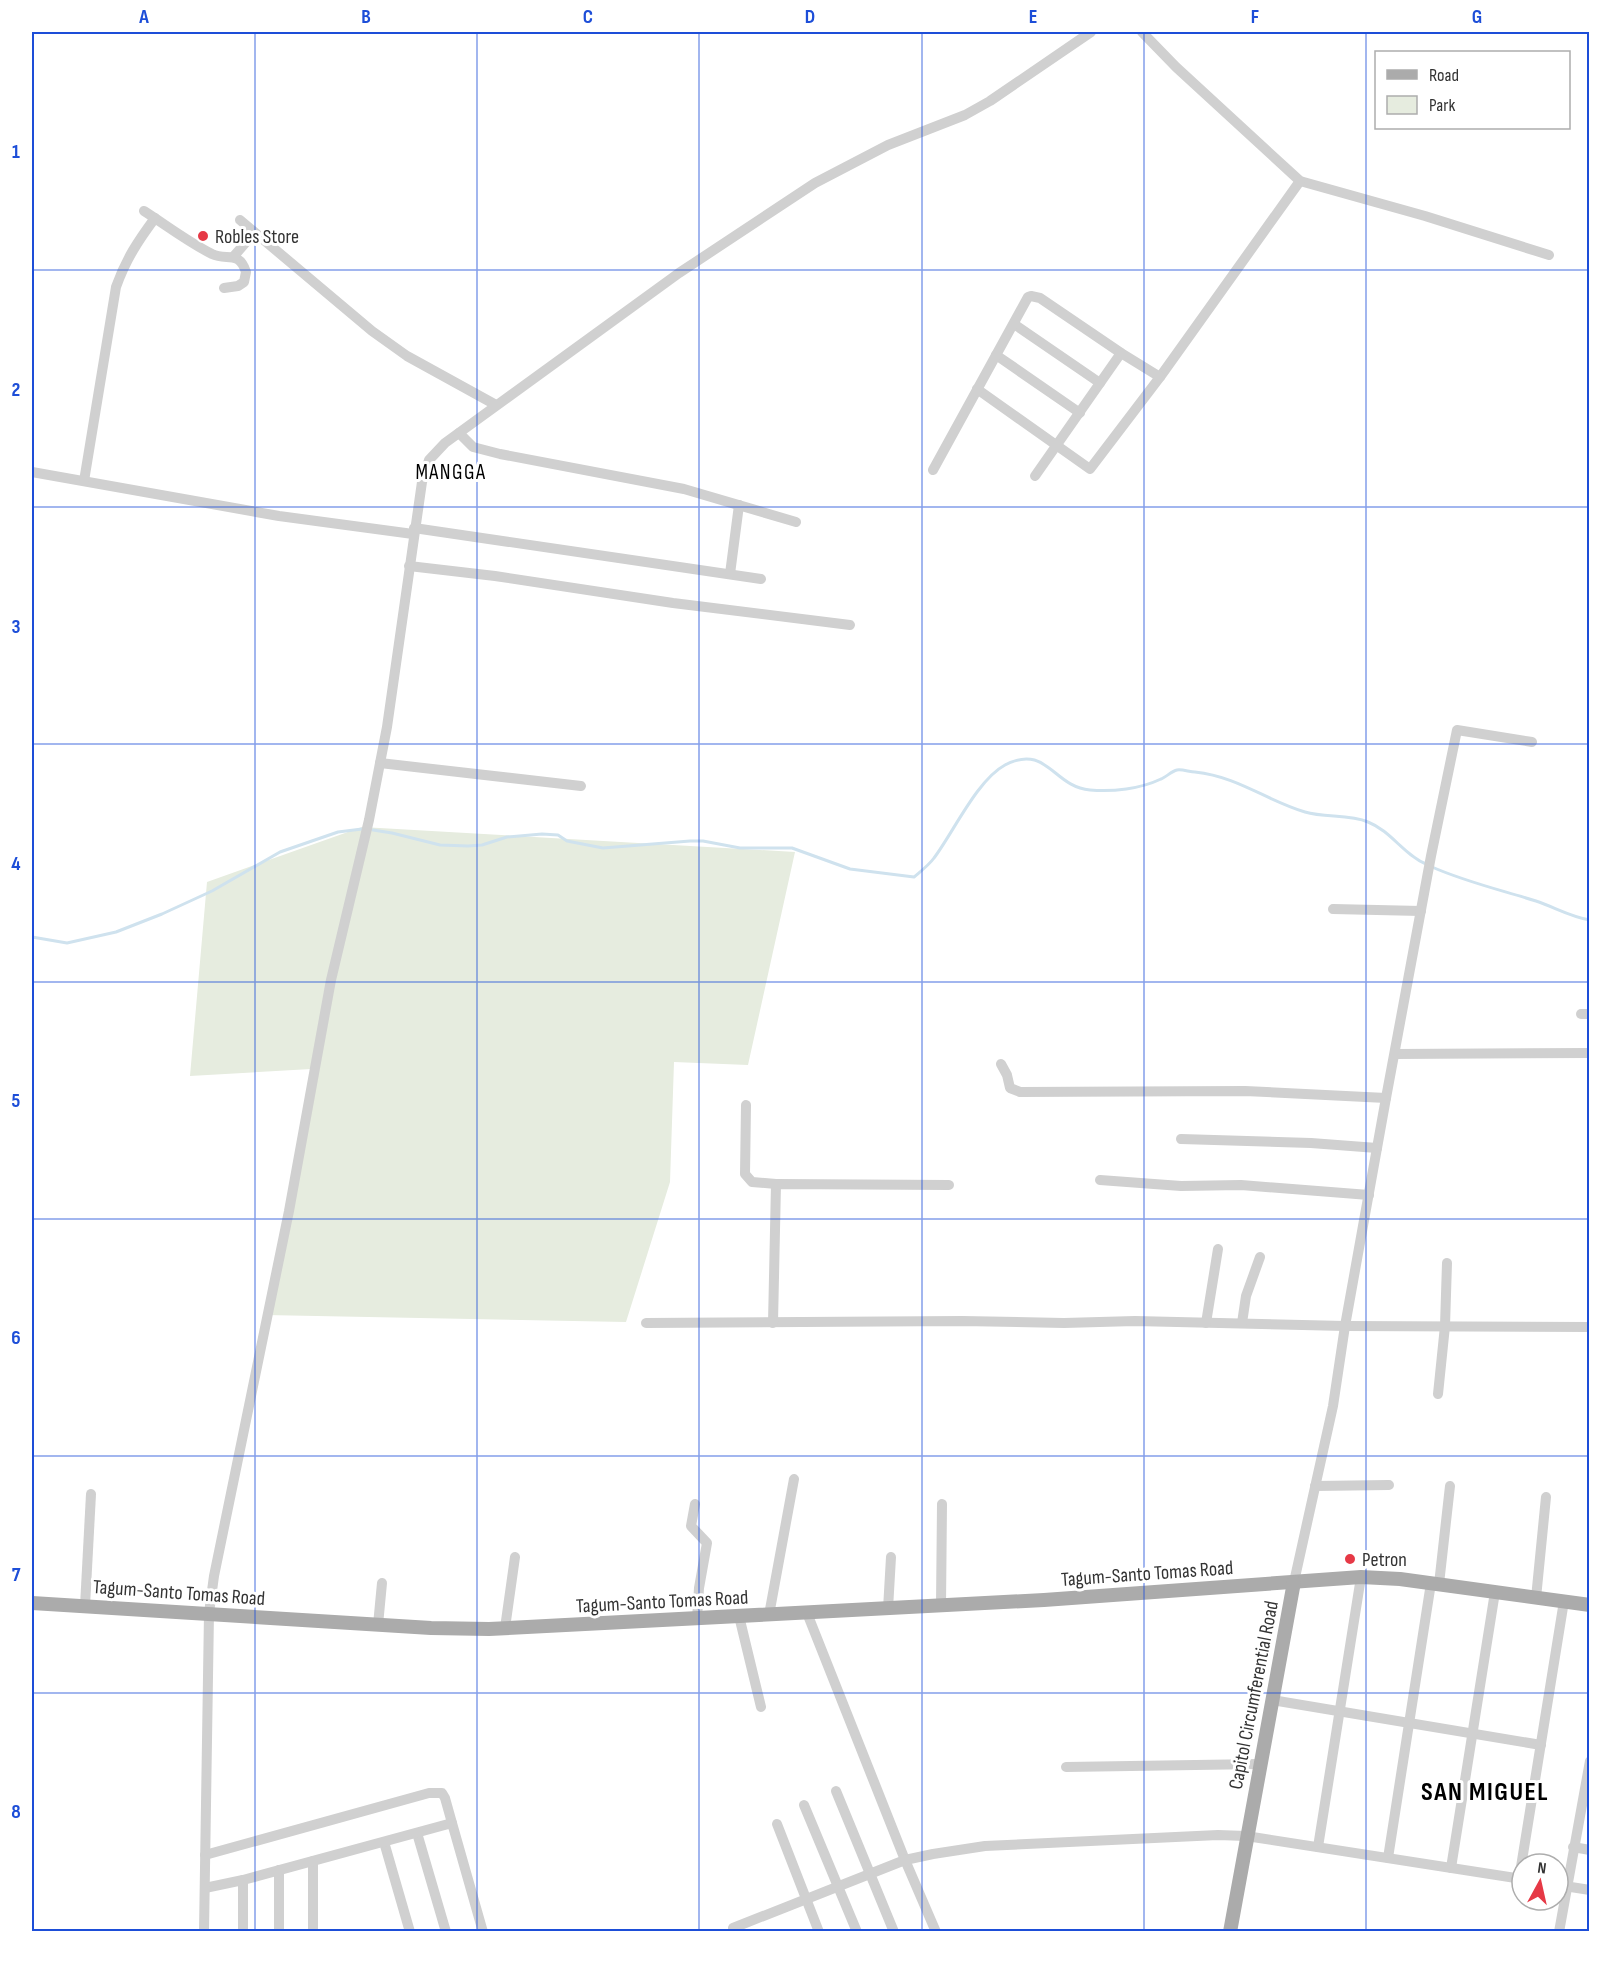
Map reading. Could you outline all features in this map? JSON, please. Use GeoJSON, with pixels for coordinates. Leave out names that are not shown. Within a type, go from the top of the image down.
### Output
{"type":"FeatureCollection","features":[{"type":"Feature","properties":{"kind":"main road","name":"Capitol Circumferential Road"},"geometry":{"type":"LineString","coordinates":[[1230,1932],[1294,1582],[1361,1577],[1435,1584],[1590,1605]]}},
{"type":"Feature","properties":{"kind":"main road","name":"Tagum-Santo Tomas Road"},"geometry":{"type":"LineString","coordinates":[[32,1603],[378,1625],[505,1628],[941,1606],[1294,1582]]}},
{"type":"Feature","properties":{"kind":"street"},"geometry":{"type":"LineString","coordinates":[[204,1932],[209,1613],[222,1528],[267,1321],[331,980],[365,843],[380,763],[422,482],[429,460],[446,442],[496,405],[680,273],[815,183],[888,145],[965,115],[990,101],[1091,32]]}},
{"type":"Feature","properties":{"kind":"street"},"geometry":{"type":"LineString","coordinates":[[1142,32],[1176,67],[1300,181],[1405,210],[1549,255]]}},
{"type":"Feature","properties":{"kind":"street"},"geometry":{"type":"LineString","coordinates":[[978,389],[1090,470],[1160,377],[1300,181]]}},
{"type":"Feature","properties":{"kind":"street"},"geometry":{"type":"LineString","coordinates":[[144,211],[212,254],[234,256],[244,266],[246,277],[238,286],[224,288]]}},
{"type":"Feature","properties":{"kind":"street"},"geometry":{"type":"LineString","coordinates":[[84,481],[116,286],[132,250],[155,218]]}},
{"type":"Feature","properties":{"kind":"street"},"geometry":{"type":"LineString","coordinates":[[240,220],[407,356],[496,405]]}},
{"type":"Feature","properties":{"kind":"street"},"geometry":{"type":"LineString","coordinates":[[234,256],[254,232]]}},
{"type":"Feature","properties":{"kind":"street"},"geometry":{"type":"LineString","coordinates":[[933,470],[1028,297],[1036,296],[1160,377]]}},
{"type":"Feature","properties":{"kind":"street"},"geometry":{"type":"LineString","coordinates":[[1014,324],[1100,383]]}},
{"type":"Feature","properties":{"kind":"street"},"geometry":{"type":"LineString","coordinates":[[1035,476],[1121,353]]}},
{"type":"Feature","properties":{"kind":"street"},"geometry":{"type":"LineString","coordinates":[[996,355],[1080,413]]}},
{"type":"Feature","properties":{"kind":"street"},"geometry":{"type":"LineString","coordinates":[[459,433],[473,447],[684,489],[796,522]]}},
{"type":"Feature","properties":{"kind":"street"},"geometry":{"type":"LineString","coordinates":[[32,472],[279,516],[414,531],[761,579]]}},
{"type":"Feature","properties":{"kind":"street"},"geometry":{"type":"LineString","coordinates":[[730,574],[739,505]]}},
{"type":"Feature","properties":{"kind":"street"},"geometry":{"type":"LineString","coordinates":[[409,566],[495,576],[843,626],[850,625]]}},
{"type":"Feature","properties":{"kind":"street"},"geometry":{"type":"LineString","coordinates":[[1294,1582],[1333,1406],[1386,1098],[1457,730],[1532,742]]}},
{"type":"Feature","properties":{"kind":"street"},"geometry":{"type":"LineString","coordinates":[[380,763],[581,786]]}},
{"type":"Feature","properties":{"kind":"street"},"geometry":{"type":"LineString","coordinates":[[1333,909],[1421,911]]}},
{"type":"Feature","properties":{"kind":"street"},"geometry":{"type":"LineString","coordinates":[[1395,1054],[1590,1053]]}},
{"type":"Feature","properties":{"kind":"street"},"geometry":{"type":"LineString","coordinates":[[1001,1064],[1007,1074],[1010,1088],[1020,1092],[1256,1092],[1386,1098]]}},
{"type":"Feature","properties":{"kind":"street"},"geometry":{"type":"LineString","coordinates":[[746,1105],[745,1174],[752,1182],[949,1185]]}},
{"type":"Feature","properties":{"kind":"street"},"geometry":{"type":"LineString","coordinates":[[1181,1139],[1311,1143],[1377,1148]]}},
{"type":"Feature","properties":{"kind":"street"},"geometry":{"type":"LineString","coordinates":[[1100,1180],[1180,1186],[1241,1185],[1369,1195]]}},
{"type":"Feature","properties":{"kind":"street"},"geometry":{"type":"LineString","coordinates":[[773,1323],[776,1184]]}},
{"type":"Feature","properties":{"kind":"street"},"geometry":{"type":"LineString","coordinates":[[1206,1323],[1218,1249]]}},
{"type":"Feature","properties":{"kind":"street"},"geometry":{"type":"LineString","coordinates":[[1242,1323],[1246,1296],[1260,1257]]}},
{"type":"Feature","properties":{"kind":"street"},"geometry":{"type":"LineString","coordinates":[[1437,1394],[1444,1326],[1447,1263]]}},
{"type":"Feature","properties":{"kind":"street"},"geometry":{"type":"LineString","coordinates":[[646,1323],[1136,1321],[1345,1326],[1590,1327]]}},
{"type":"Feature","properties":{"kind":"street"},"geometry":{"type":"LineString","coordinates":[[769,1615],[794,1479]]}},
{"type":"Feature","properties":{"kind":"street"},"geometry":{"type":"LineString","coordinates":[[1314,1486],[1389,1485]]}},
{"type":"Feature","properties":{"kind":"street"},"geometry":{"type":"LineString","coordinates":[[1388,1858],[1450,1486]]}},
{"type":"Feature","properties":{"kind":"street"},"geometry":{"type":"LineString","coordinates":[[85,1606],[91,1494]]}},
{"type":"Feature","properties":{"kind":"street"},"geometry":{"type":"LineString","coordinates":[[1536,1598],[1546,1497]]}},
{"type":"Feature","properties":{"kind":"street"},"geometry":{"type":"LineString","coordinates":[[694,1504],[691,1526],[707,1543],[699,1588],[697,1619]]}},
{"type":"Feature","properties":{"kind":"street"},"geometry":{"type":"LineString","coordinates":[[941,1606],[942,1504]]}},
{"type":"Feature","properties":{"kind":"street"},"geometry":{"type":"LineString","coordinates":[[505,1628],[515,1557]]}},
{"type":"Feature","properties":{"kind":"street"},"geometry":{"type":"LineString","coordinates":[[888,1609],[891,1557]]}},
{"type":"Feature","properties":{"kind":"street"},"geometry":{"type":"LineString","coordinates":[[1318,1847],[1361,1577]]}},
{"type":"Feature","properties":{"kind":"street"},"geometry":{"type":"LineString","coordinates":[[378,1625],[382,1582]]}},
{"type":"Feature","properties":{"kind":"street"},"geometry":{"type":"LineString","coordinates":[[1451,1868],[1495,1592]]}},
{"type":"Feature","properties":{"kind":"street"},"geometry":{"type":"LineString","coordinates":[[1525,1852],[1564,1602]]}},
{"type":"Feature","properties":{"kind":"street"},"geometry":{"type":"LineString","coordinates":[[807,1613],[936,1932]]}},
{"type":"Feature","properties":{"kind":"street"},"geometry":{"type":"LineString","coordinates":[[739,1616],[761,1707]]}},
{"type":"Feature","properties":{"kind":"street"},"geometry":{"type":"LineString","coordinates":[[1272,1700],[1541,1744]]}},
{"type":"Feature","properties":{"kind":"street"},"geometry":{"type":"LineString","coordinates":[[1570,1857],[1585,1812],[1590,1761]]}},
{"type":"Feature","properties":{"kind":"street"},"geometry":{"type":"LineString","coordinates":[[1065,1767],[1260,1764]]}},
{"type":"Feature","properties":{"kind":"street"},"geometry":{"type":"LineString","coordinates":[[836,1791],[894,1932]]}},
{"type":"Feature","properties":{"kind":"street"},"geometry":{"type":"LineString","coordinates":[[205,1855],[429,1793],[442,1793],[483,1932]]}},
{"type":"Feature","properties":{"kind":"street"},"geometry":{"type":"LineString","coordinates":[[804,1805],[857,1932]]}},
{"type":"Feature","properties":{"kind":"street"},"geometry":{"type":"LineString","coordinates":[[205,1888],[243,1880],[452,1823]]}},
{"type":"Feature","properties":{"kind":"street"},"geometry":{"type":"LineString","coordinates":[[777,1824],[819,1932]]}},
{"type":"Feature","properties":{"kind":"street"},"geometry":{"type":"LineString","coordinates":[[417,1833],[446,1932]]}},
{"type":"Feature","properties":{"kind":"street"},"geometry":{"type":"LineString","coordinates":[[733,1928],[905,1860],[985,1846],[1218,1835],[1246,1836],[1510,1877]]}},
{"type":"Feature","properties":{"kind":"street"},"geometry":{"type":"LineString","coordinates":[[384,1842],[410,1932]]}},
{"type":"Feature","properties":{"kind":"street"},"geometry":{"type":"LineString","coordinates":[[1573,1847],[1590,1850]]}},
{"type":"Feature","properties":{"kind":"street"},"geometry":{"type":"LineString","coordinates":[[313,1861],[313,1932]]}},
{"type":"Feature","properties":{"kind":"street"},"geometry":{"type":"LineString","coordinates":[[279,1870],[279,1932]]}},
{"type":"Feature","properties":{"kind":"street"},"geometry":{"type":"LineString","coordinates":[[243,1880],[243,1932]]}},
{"type":"Feature","properties":{"kind":"street"},"geometry":{"type":"LineString","coordinates":[[1570,1886],[1590,1890]]}},
{"type":"Feature","properties":{"kind":"street"},"geometry":{"type":"LineString","coordinates":[[1559,1932],[1560,1912]]}},
{"type":"Feature","properties":{"kind":"green space"},"geometry":{"type":"Polygon","coordinates":[[[362,827],[795,852],[748,1065],[674,1062],[670,1182],[626,1322],[265,1315],[311,1069],[190,1076],[207,882],[362,827]]]}},
{"type":"Feature","properties":{"kind":"waterway"},"geometry":{"type":"LineString","coordinates":[[373,830],[440,845],[482,845],[507,837],[542,834],[558,835],[567,841],[603,848],[690,841],[703,841],[740,848],[792,848],[850,869],[914,877],[934,858],[985,782],[1005,765],[1031,759],[1041,762],[1067,782],[1090,790],[1108,791],[1135,787],[1163,778],[1177,770],[1211,775],[1239,784],[1305,812],[1368,822],[1384,831],[1411,855],[1426,864]]}},
{"type":"Feature","properties":{"kind":"waterway"},"geometry":{"type":"LineString","coordinates":[[32,937],[67,943],[116,932],[212,891],[280,852],[338,832],[362,829]]}},
{"type":"Feature","properties":{"kind":"waterway"},"geometry":{"type":"LineString","coordinates":[[1432,867],[1590,920]]}},
{"type":"Feature","properties":{"kind":"place","name":"Robles Store"},"geometry":{"type":"Point","coordinates":[203,236]}},
{"type":"Feature","properties":{"kind":"place","name":"Petron"},"geometry":{"type":"Point","coordinates":[1350,1559]}},
{"type":"Feature","properties":{"kind":"district","name":"MANGGA"},"geometry":{"type":"Point","coordinates":[451,472]}},
{"type":"Feature","properties":{"kind":"district","name":"SAN MIGUEL"},"geometry":{"type":"Point","coordinates":[1485,1791]}}]}
